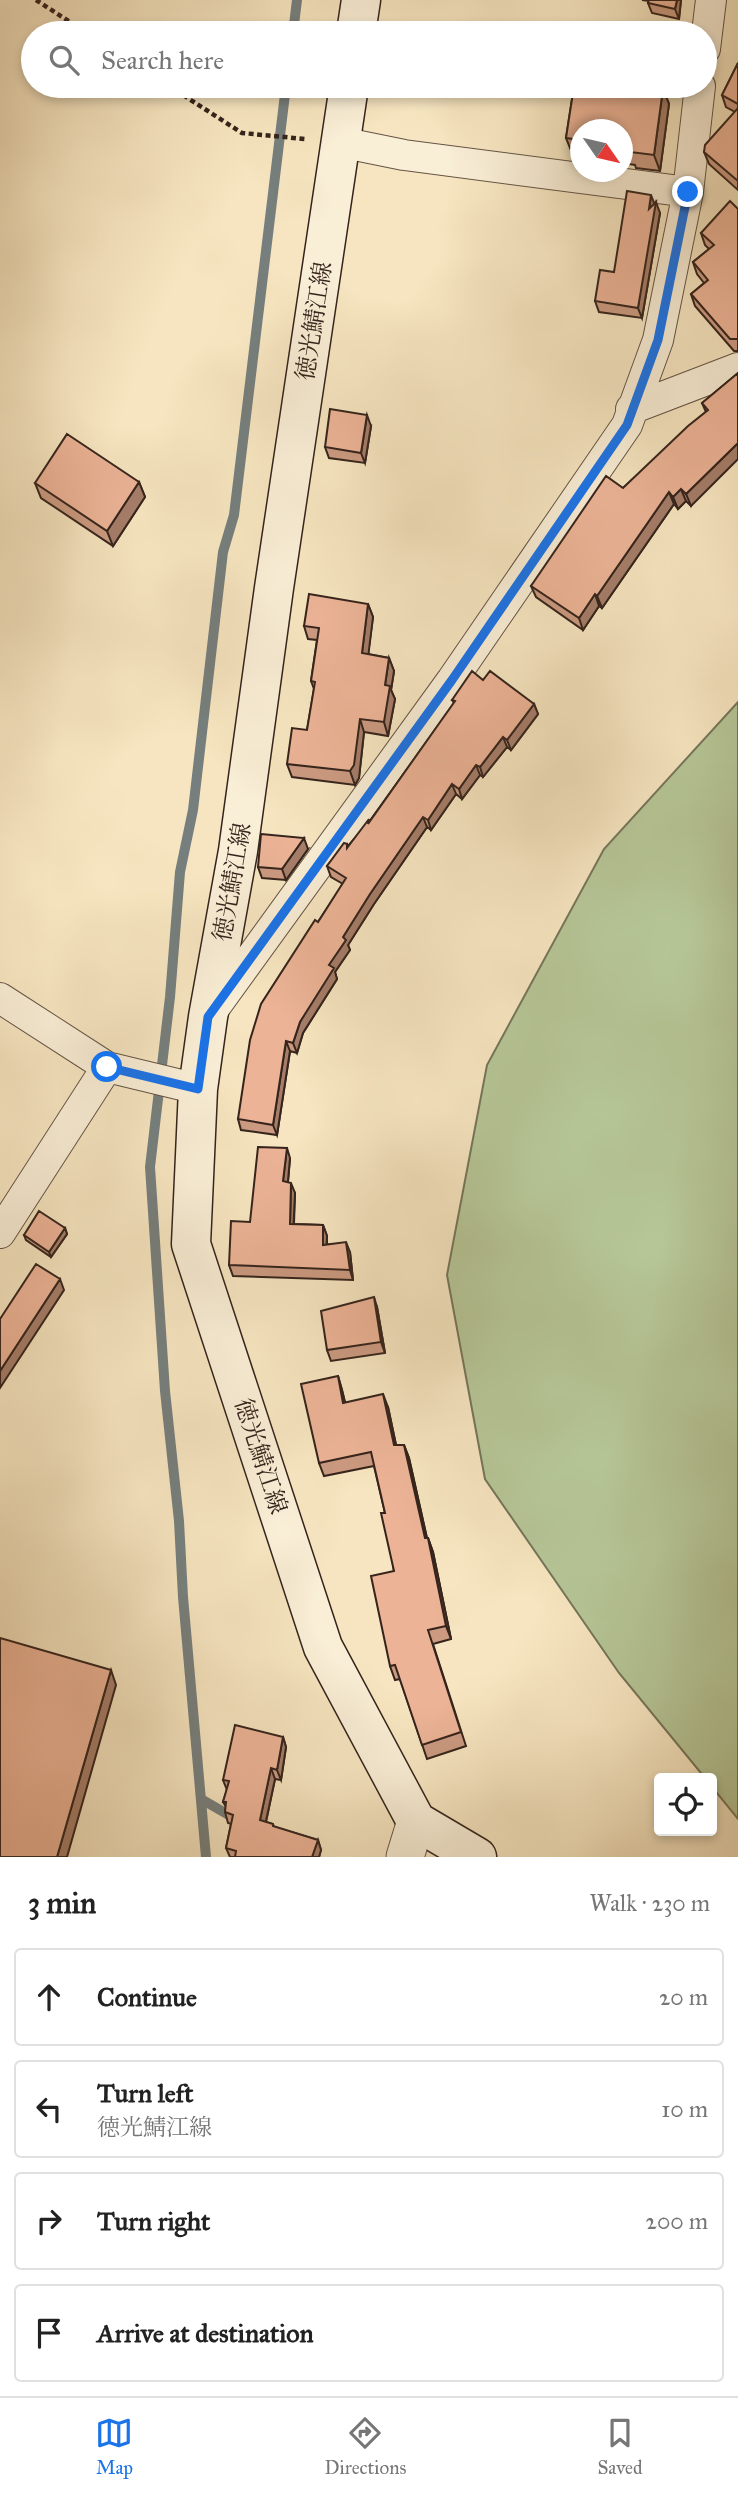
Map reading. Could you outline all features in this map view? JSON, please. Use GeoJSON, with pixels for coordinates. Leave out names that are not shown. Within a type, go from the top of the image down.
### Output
{"type":"FeatureCollection","features":[{"type":"Feature","properties":{"kind":"main road"},"geometry":{"type":"LineString","coordinates":[[358,21],[361,0]]}},
{"type":"Feature","properties":{"kind":"main road","name":"徳光鯖江線"},"geometry":{"type":"LineString","coordinates":[[347,98],[274,588],[238,851],[198,1089],[191,1244],[323,1647],[416,1821]]}},
{"type":"Feature","properties":{"kind":"main road"},"geometry":{"type":"LineString","coordinates":[[416,1821],[477,1857]]}},
{"type":"Feature","properties":{"kind":"street"},"geometry":{"type":"LineString","coordinates":[[708,21],[711,0]]}},
{"type":"Feature","properties":{"kind":"street"},"geometry":{"type":"LineString","coordinates":[[208,1017],[460,669],[627,425],[658,340],[688,192],[700,98]]}},
{"type":"Feature","properties":{"kind":"street"},"geometry":{"type":"LineString","coordinates":[[341,142],[404,155],[688,192]]}},
{"type":"Feature","properties":{"kind":"street"},"geometry":{"type":"LineString","coordinates":[[631,410],[738,368]]}},
{"type":"Feature","properties":{"kind":"street"},"geometry":{"type":"LineString","coordinates":[[0,998],[107,1067],[198,1089]]}},
{"type":"Feature","properties":{"kind":"street"},"geometry":{"type":"LineString","coordinates":[[0,1233],[107,1067]]}},
{"type":"Feature","properties":{"kind":"street"},"geometry":{"type":"LineString","coordinates":[[405,1857],[416,1821]]}},
{"type":"Feature","properties":{"kind":"path"},"geometry":{"type":"LineString","coordinates":[[36,0],[69,21]]}},
{"type":"Feature","properties":{"kind":"path"},"geometry":{"type":"LineString","coordinates":[[188,98],[242,133],[341,142]]}},
{"type":"Feature","properties":{"kind":"green space"},"geometry":{"type":"Polygon","coordinates":[[[738,702],[738,1819],[717,1793],[717,1773],[701,1773],[619,1673],[485,1479],[447,1275],[487,1065],[604,849],[738,702]]]}},
{"type":"Feature","properties":{"kind":"building"},"geometry":{"type":"Polygon","coordinates":[[[649,0],[677,0],[675,9],[648,3],[649,0]]]}},
{"type":"Feature","properties":{"kind":"building"},"geometry":{"type":"Polygon","coordinates":[[[738,63],[738,104],[722,95],[738,63]]]}},
{"type":"Feature","properties":{"kind":"building"},"geometry":{"type":"Polygon","coordinates":[[[572,98],[662,98],[654,155],[633,152],[633,119],[570,119],[570,139],[566,138],[572,98]]]}},
{"type":"Feature","properties":{"kind":"building"},"geometry":{"type":"Polygon","coordinates":[[[738,108],[738,181],[704,152],[705,145],[738,108]]]}},
{"type":"Feature","properties":{"kind":"building"},"geometry":{"type":"Polygon","coordinates":[[[627,191],[651,195],[649,209],[656,202],[638,308],[595,301],[600,270],[614,272],[627,191]]]}},
{"type":"Feature","properties":{"kind":"building"},"geometry":{"type":"Polygon","coordinates":[[[730,201],[738,209],[738,339],[730,339],[691,294],[708,280],[693,262],[714,245],[701,233],[730,201]]]}},
{"type":"Feature","properties":{"kind":"building"},"geometry":{"type":"Polygon","coordinates":[[[738,373],[738,443],[686,494],[681,489],[673,497],[669,492],[579,618],[531,586],[606,476],[623,488],[708,410],[702,403],[738,373]]]}},
{"type":"Feature","properties":{"kind":"building"},"geometry":{"type":"Polygon","coordinates":[[[330,409],[367,415],[361,453],[325,447],[330,409]]]}},
{"type":"Feature","properties":{"kind":"building"},"geometry":{"type":"Polygon","coordinates":[[[67,434],[139,482],[107,531],[35,483],[67,434]]]}},
{"type":"Feature","properties":{"kind":"building"},"geometry":{"type":"Polygon","coordinates":[[[309,594],[368,604],[362,653],[389,658],[385,685],[390,686],[384,722],[360,719],[354,765],[350,771],[287,764],[292,728],[307,730],[315,682],[311,681],[319,628],[304,626],[309,594]]]}},
{"type":"Feature","properties":{"kind":"building"},"geometry":{"type":"Polygon","coordinates":[[[472,671],[483,680],[490,671],[534,704],[507,740],[503,737],[480,767],[476,765],[459,789],[452,784],[428,820],[423,817],[343,937],[346,940],[329,965],[334,968],[300,1022],[293,1043],[286,1041],[273,1125],[238,1119],[250,1040],[261,1004],[315,920],[318,922],[346,878],[327,866],[344,843],[347,848],[369,819],[368,824],[455,701],[452,700],[472,671]]]}},
{"type":"Feature","properties":{"kind":"building"},"geometry":{"type":"Polygon","coordinates":[[[261,834],[304,838],[282,869],[258,867],[261,834]]]}},
{"type":"Feature","properties":{"kind":"building"},"geometry":{"type":"Polygon","coordinates":[[[258,1147],[287,1148],[283,1181],[291,1183],[290,1224],[323,1225],[323,1245],[346,1242],[350,1270],[229,1265],[231,1221],[250,1222],[258,1147]]]}},
{"type":"Feature","properties":{"kind":"building"},"geometry":{"type":"Polygon","coordinates":[[[39,1211],[65,1228],[49,1252],[24,1235],[39,1211]]]}},
{"type":"Feature","properties":{"kind":"building"},"geometry":{"type":"Polygon","coordinates":[[[36,1264],[60,1279],[0,1371],[0,1319],[36,1264]]]}},
{"type":"Feature","properties":{"kind":"building"},"geometry":{"type":"Polygon","coordinates":[[[374,1297],[381,1342],[327,1350],[321,1311],[374,1297]]]}},
{"type":"Feature","properties":{"kind":"building"},"geometry":{"type":"Polygon","coordinates":[[[338,1376],[343,1403],[383,1394],[394,1445],[404,1445],[425,1538],[428,1538],[446,1626],[428,1630],[461,1732],[422,1745],[395,1665],[390,1666],[371,1576],[394,1571],[381,1513],[385,1513],[371,1452],[319,1463],[301,1384],[338,1376]]]}},
{"type":"Feature","properties":{"kind":"building"},"geometry":{"type":"Polygon","coordinates":[[[0,1638],[111,1670],[57,1857],[0,1857],[0,1638]]]}},
{"type":"Feature","properties":{"kind":"building"},"geometry":{"type":"Polygon","coordinates":[[[235,1725],[283,1737],[277,1770],[271,1768],[260,1820],[318,1840],[312,1857],[235,1857],[236,1851],[226,1848],[233,1815],[225,1812],[226,1802],[223,1802],[229,1781],[223,1780],[235,1725]]]}},
{"type":"Feature","properties":{"kind":"waterway"},"geometry":{"type":"LineString","coordinates":[[294,21],[297,0]]}},
{"type":"Feature","properties":{"kind":"waterway"},"geometry":{"type":"LineString","coordinates":[[206,1857],[183,1597],[179,1521],[165,1391],[150,1167],[170,997],[180,872],[193,810],[223,552],[234,515],[285,98]]}},
{"type":"Feature","properties":{"kind":"waterway"},"geometry":{"type":"LineString","coordinates":[[201,1799],[234,1818]]}},
{"type":"Feature","properties":{"kind":"route"},"geometry":{"type":"LineString","coordinates":[[107,1067],[198,1089],[208,1017],[452,680],[627,425],[658,340],[688,192]]}}]}
